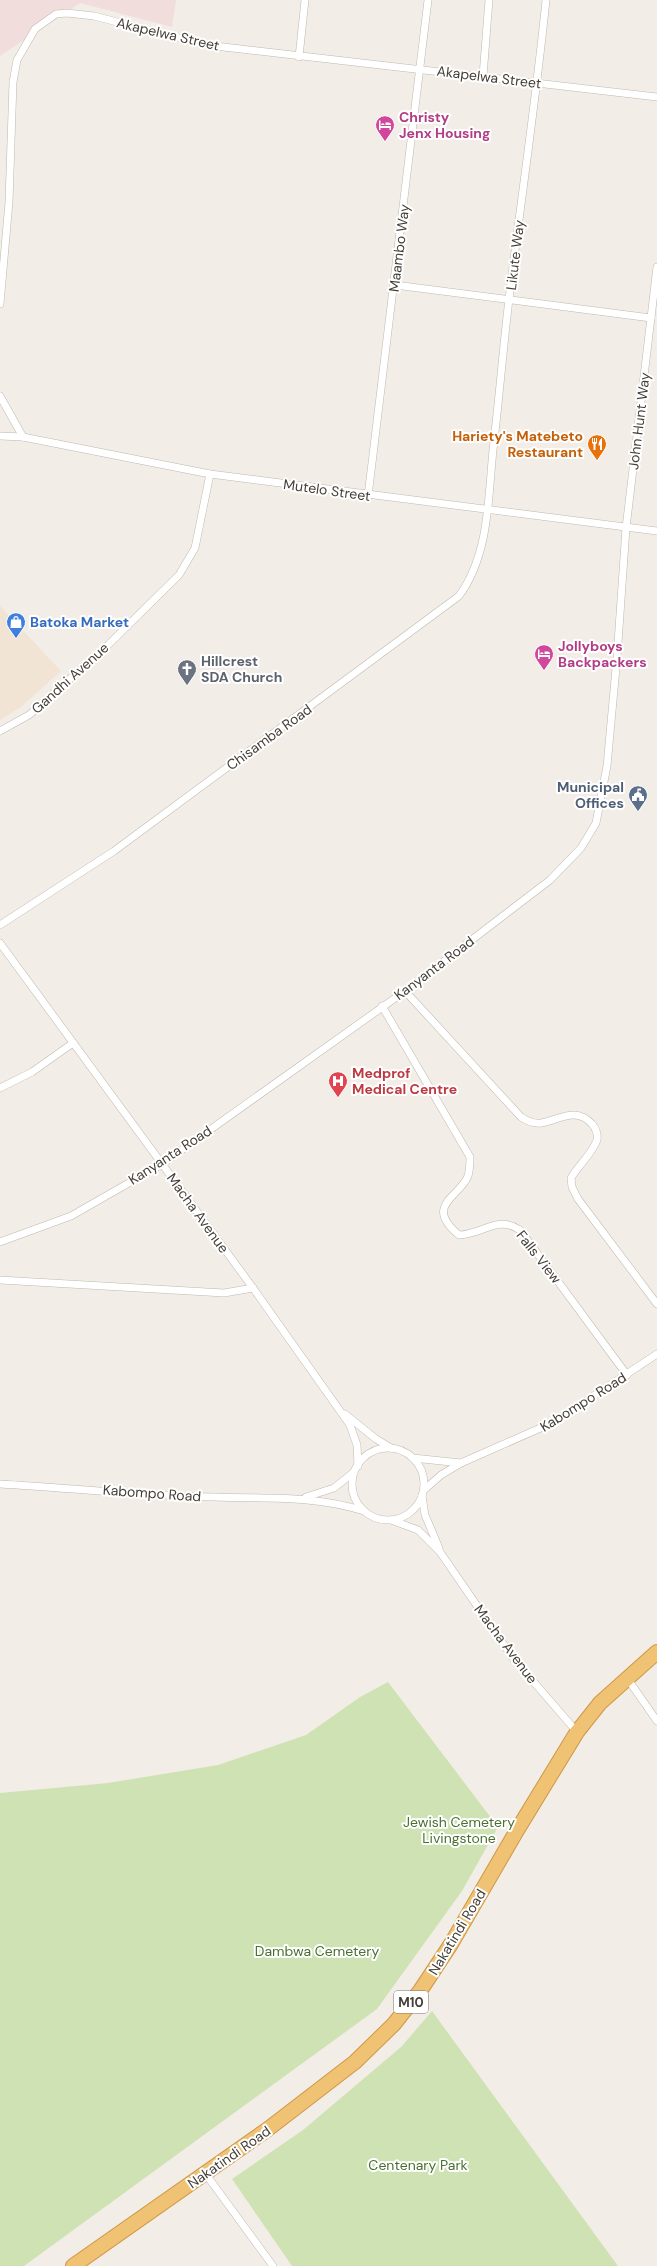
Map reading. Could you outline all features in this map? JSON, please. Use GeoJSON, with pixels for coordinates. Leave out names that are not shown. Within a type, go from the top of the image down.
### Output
{"type":"FeatureCollection","features":[{"type":"Feature","properties":{"kind":"highway","name":"Nakatindi Road"},"geometry":{"type":"LineString","coordinates":[[73,2266],[268,2129],[355,2062],[394,2024],[420,1991],[451,1944],[516,1832],[577,1732],[600,1703],[657,1652]]}},
{"type":"Feature","properties":{"kind":"street"},"geometry":{"type":"LineString","coordinates":[[299,57],[305,0]]}},
{"type":"Feature","properties":{"kind":"street","name":"Maambo Way"},"geometry":{"type":"LineString","coordinates":[[368,496],[395,285],[428,0]]}},
{"type":"Feature","properties":{"kind":"street"},"geometry":{"type":"LineString","coordinates":[[483,76],[489,0]]}},
{"type":"Feature","properties":{"kind":"street","name":"Likute Way"},"geometry":{"type":"LineString","coordinates":[[487,510],[509,299],[538,83],[546,0]]}},
{"type":"Feature","properties":{"kind":"street","name":"Akapelwa Street"},"geometry":{"type":"LineString","coordinates":[[0,304],[9,202],[13,82],[17,60],[36,29],[56,14],[81,14],[141,27],[206,45],[299,57],[420,68],[657,97]]}},
{"type":"Feature","properties":{"kind":"street","name":"John Hunt Way"},"geometry":{"type":"LineString","coordinates":[[626,528],[657,266]]}},
{"type":"Feature","properties":{"kind":"street"},"geometry":{"type":"LineString","coordinates":[[395,285],[651,318]]}},
{"type":"Feature","properties":{"kind":"street"},"geometry":{"type":"LineString","coordinates":[[0,396],[23,437]]}},
{"type":"Feature","properties":{"kind":"street","name":"Mutelo Street"},"geometry":{"type":"LineString","coordinates":[[0,436],[23,437],[210,474],[368,496],[657,531]]}},
{"type":"Feature","properties":{"kind":"street","name":"Gandhi Avenue"},"geometry":{"type":"LineString","coordinates":[[0,731],[29,715],[108,645],[179,575],[195,548],[210,474]]}},
{"type":"Feature","properties":{"kind":"street","name":"Chisamba Road"},"geometry":{"type":"LineString","coordinates":[[0,924],[114,851],[460,596],[475,569],[482,547],[487,510]]}},
{"type":"Feature","properties":{"kind":"street","name":"Kanyanta Road"},"geometry":{"type":"LineString","coordinates":[[0,1242],[71,1216],[162,1164],[405,991],[550,880],[581,848],[596,823],[607,766],[626,528]]}},
{"type":"Feature","properties":{"kind":"street","name":"Macha Avenue"},"geometry":{"type":"LineString","coordinates":[[0,943],[253,1288],[350,1425],[357,1445],[356,1469]]}},
{"type":"Feature","properties":{"kind":"street"},"geometry":{"type":"LineString","coordinates":[[405,991],[521,1117],[529,1122],[540,1124],[566,1115],[578,1115],[588,1119],[595,1128],[597,1139],[593,1148],[571,1178],[572,1187],[578,1199],[657,1304]]}},
{"type":"Feature","properties":{"kind":"street","name":"Falls View"},"geometry":{"type":"LineString","coordinates":[[382,1006],[470,1157],[468,1177],[448,1198],[444,1207],[445,1216],[453,1230],[459,1235],[467,1235],[498,1224],[510,1224],[520,1230],[627,1374]]}},
{"type":"Feature","properties":{"kind":"street"},"geometry":{"type":"LineString","coordinates":[[0,1088],[32,1072],[73,1043]]}},
{"type":"Feature","properties":{"kind":"street"},"geometry":{"type":"LineString","coordinates":[[0,1280],[224,1293],[253,1288]]}},
{"type":"Feature","properties":{"kind":"street","name":"Kabompo Road"},"geometry":{"type":"LineString","coordinates":[[423,1493],[447,1470],[554,1422],[657,1354]]}},
{"type":"Feature","properties":{"kind":"street","name":"Macha Avenue"},"geometry":{"type":"LineString","coordinates":[[337,1407],[376,1439],[391,1448]]}},
{"type":"Feature","properties":{"kind":"street"},"geometry":{"type":"LineString","coordinates":[[391,1448],[403,1451],[420,1467],[424,1478],[423,1493],[412,1511],[402,1517],[391,1520],[379,1519],[364,1511],[354,1496],[352,1484],[356,1469],[368,1454],[380,1449],[391,1448]]}},
{"type":"Feature","properties":{"kind":"street","name":"Kabompo Road"},"geometry":{"type":"LineString","coordinates":[[412,1458],[461,1463]]}},
{"type":"Feature","properties":{"kind":"street","name":"Kabompo Road"},"geometry":{"type":"LineString","coordinates":[[304,1498],[334,1488],[356,1469]]}},
{"type":"Feature","properties":{"kind":"street","name":"Kabompo Road"},"geometry":{"type":"LineString","coordinates":[[0,1484],[214,1497],[304,1498],[338,1503],[364,1511]]}},
{"type":"Feature","properties":{"kind":"street","name":"Macha Avenue"},"geometry":{"type":"LineString","coordinates":[[423,1493],[425,1515],[440,1552]]}},
{"type":"Feature","properties":{"kind":"street","name":"Macha Avenue"},"geometry":{"type":"LineString","coordinates":[[391,1520],[418,1530],[440,1552],[513,1658],[577,1732]]}},
{"type":"Feature","properties":{"kind":"street"},"geometry":{"type":"LineString","coordinates":[[627,1678],[657,1721]]}},
{"type":"Feature","properties":{"kind":"street"},"geometry":{"type":"LineString","coordinates":[[205,2174],[273,2266]]}},
{"type":"Feature","properties":{"kind":"shaded area"},"geometry":{"type":"Polygon","coordinates":[[[0,0],[176,0],[172,27],[80,3],[0,56],[0,0]]]}},
{"type":"Feature","properties":{"kind":"shaded area","name":"Batoka Market"},"geometry":{"type":"Polygon","coordinates":[[[0,606],[61,671],[21,707],[0,720],[0,606]]]}},
{"type":"Feature","properties":{"kind":"green space"},"geometry":{"type":"Polygon","coordinates":[[[388,1682],[498,1827],[462,1891],[377,2009],[24,2266],[0,2266],[0,1793],[108,1783],[218,1765],[306,1735],[360,1697],[388,1682]]]}},
{"type":"Feature","properties":{"kind":"green space","name":"Centenary Park"},"geometry":{"type":"Polygon","coordinates":[[[432,2011],[618,2266],[292,2266],[232,2179],[303,2130],[401,2047],[432,2011]]]}},
{"type":"Feature","properties":{"kind":"place","name":"Christy Jenx Housing"},"geometry":{"type":"Point","coordinates":[385,142]}},
{"type":"Feature","properties":{"kind":"place","name":"Hariety's Matebeto Restaurant"},"geometry":{"type":"Point","coordinates":[597,461]}},
{"type":"Feature","properties":{"kind":"place","name":"Batoka Market"},"geometry":{"type":"Point","coordinates":[16,639]}},
{"type":"Feature","properties":{"kind":"place","name":"Jollyboys Backpackers"},"geometry":{"type":"Point","coordinates":[544,671]}},
{"type":"Feature","properties":{"kind":"place","name":"Hillcrest SDA Church"},"geometry":{"type":"Point","coordinates":[187,686]}},
{"type":"Feature","properties":{"kind":"place","name":"Municipal Offices"},"geometry":{"type":"Point","coordinates":[638,812]}},
{"type":"Feature","properties":{"kind":"place","name":"Medprof Medical Centre"},"geometry":{"type":"Point","coordinates":[338,1098]}},
{"type":"Feature","properties":{"kind":"park label","name":"Jewish Cemetery Livingstone"},"geometry":{"type":"Point","coordinates":[459,1830]}},
{"type":"Feature","properties":{"kind":"park label","name":"Dambwa Cemetery"},"geometry":{"type":"Point","coordinates":[317,1951]}}]}
